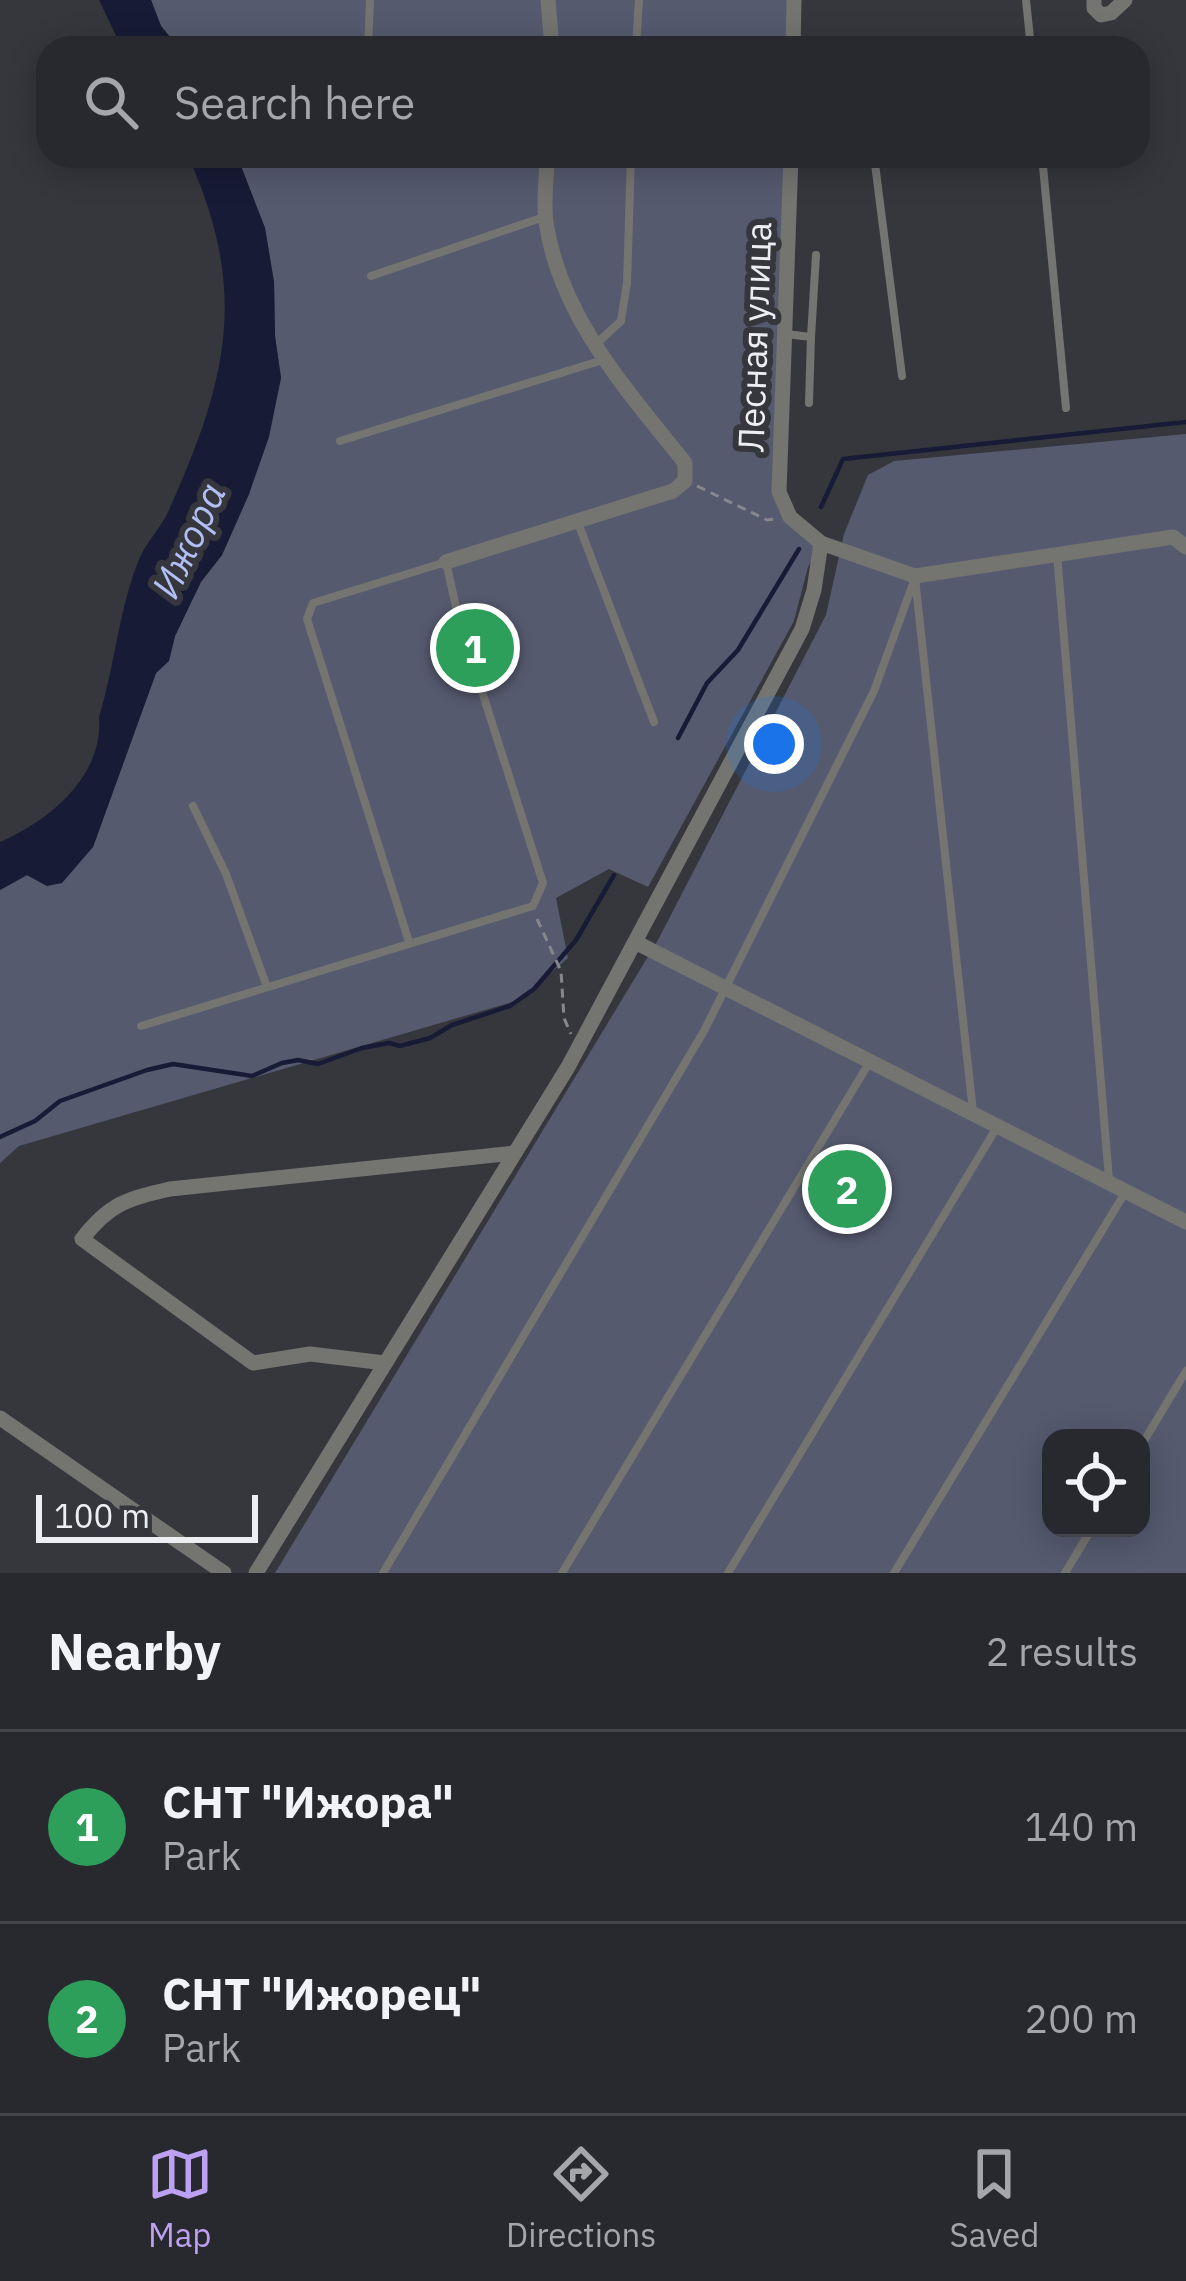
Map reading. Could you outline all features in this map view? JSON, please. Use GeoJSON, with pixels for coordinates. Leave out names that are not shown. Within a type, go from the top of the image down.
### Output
{"type":"FeatureCollection","features":[{"type":"Feature","properties":{"kind":"street"},"geometry":{"type":"LineString","coordinates":[[548,0],[551,36]]}},
{"type":"Feature","properties":{"kind":"street"},"geometry":{"type":"LineString","coordinates":[[794,0],[794,36]]}},
{"type":"Feature","properties":{"kind":"street"},"geometry":{"type":"LineString","coordinates":[[1094,0],[1101,15],[1111,13],[1125,0]]}},
{"type":"Feature","properties":{"kind":"street"},"geometry":{"type":"LineString","coordinates":[[446,562],[673,491],[685,481],[685,463],[599,352],[554,262],[545,216],[547,168]]}},
{"type":"Feature","properties":{"kind":"street","name":"Лесная улица"},"geometry":{"type":"LineString","coordinates":[[790,517],[779,492],[791,168]]}},
{"type":"Feature","properties":{"kind":"street"},"geometry":{"type":"LineString","coordinates":[[790,517],[821,543],[915,576],[1173,537],[1186,547]]}},
{"type":"Feature","properties":{"kind":"street"},"geometry":{"type":"LineString","coordinates":[[256,1573],[580,1045],[637,943],[802,629],[821,543]]}},
{"type":"Feature","properties":{"kind":"street"},"geometry":{"type":"LineString","coordinates":[[637,943],[1186,1222]]}},
{"type":"Feature","properties":{"kind":"street"},"geometry":{"type":"LineString","coordinates":[[385,1363],[310,1354],[253,1363],[82,1239],[103,1213],[121,1202],[170,1189],[514,1154]]}},
{"type":"Feature","properties":{"kind":"street"},"geometry":{"type":"LineString","coordinates":[[0,1418],[224,1573]]}},
{"type":"Feature","properties":{"kind":"lane"},"geometry":{"type":"LineString","coordinates":[[368,36],[370,0]]}},
{"type":"Feature","properties":{"kind":"lane"},"geometry":{"type":"LineString","coordinates":[[637,36],[639,0]]}},
{"type":"Feature","properties":{"kind":"lane"},"geometry":{"type":"LineString","coordinates":[[1027,0],[1030,36]]}},
{"type":"Feature","properties":{"kind":"lane"},"geometry":{"type":"LineString","coordinates":[[340,441],[599,352],[621,321],[628,283],[631,168]]}},
{"type":"Feature","properties":{"kind":"lane"},"geometry":{"type":"LineString","coordinates":[[876,168],[902,376]]}},
{"type":"Feature","properties":{"kind":"lane"},"geometry":{"type":"LineString","coordinates":[[1043,168],[1066,408]]}},
{"type":"Feature","properties":{"kind":"lane"},"geometry":{"type":"LineString","coordinates":[[371,276],[545,216]]}},
{"type":"Feature","properties":{"kind":"lane"},"geometry":{"type":"LineString","coordinates":[[809,403],[816,255]]}},
{"type":"Feature","properties":{"kind":"lane"},"geometry":{"type":"LineString","coordinates":[[784,334],[811,338]]}},
{"type":"Feature","properties":{"kind":"lane"},"geometry":{"type":"LineString","coordinates":[[578,523],[654,722]]}},
{"type":"Feature","properties":{"kind":"lane"},"geometry":{"type":"LineString","coordinates":[[1057,553],[1109,1182]]}},
{"type":"Feature","properties":{"kind":"lane"},"geometry":{"type":"LineString","coordinates":[[141,1026],[533,905],[543,884],[458,616],[446,562],[313,603],[307,619],[409,942]]}},
{"type":"Feature","properties":{"kind":"lane"},"geometry":{"type":"LineString","coordinates":[[383,1573],[692,1051],[874,691],[915,576]]}},
{"type":"Feature","properties":{"kind":"lane"},"geometry":{"type":"LineString","coordinates":[[915,576],[973,1113]]}},
{"type":"Feature","properties":{"kind":"lane"},"geometry":{"type":"LineString","coordinates":[[194,806],[226,874],[267,987]]}},
{"type":"Feature","properties":{"kind":"lane"},"geometry":{"type":"LineString","coordinates":[[562,1573],[870,1061]]}},
{"type":"Feature","properties":{"kind":"lane"},"geometry":{"type":"LineString","coordinates":[[728,1573],[998,1126]]}},
{"type":"Feature","properties":{"kind":"lane"},"geometry":{"type":"LineString","coordinates":[[894,1573],[1126,1191]]}},
{"type":"Feature","properties":{"kind":"lane"},"geometry":{"type":"LineString","coordinates":[[1150,1431],[1186,1371]]}},
{"type":"Feature","properties":{"kind":"lane"},"geometry":{"type":"LineString","coordinates":[[1065,1573],[1087,1537]]}},
{"type":"Feature","properties":{"kind":"path"},"geometry":{"type":"LineString","coordinates":[[685,481],[766,520],[790,517]]}},
{"type":"Feature","properties":{"kind":"path"},"geometry":{"type":"LineString","coordinates":[[533,905],[561,971],[564,1018],[580,1045]]}},
{"type":"Feature","properties":{"kind":"shaded area"},"geometry":{"type":"Polygon","coordinates":[[[151,0],[794,0],[793,36],[169,36],[151,0]]]}},
{"type":"Feature","properties":{"kind":"shaded area"},"geometry":{"type":"Polygon","coordinates":[[[242,168],[791,168],[779,492],[821,543],[808,567],[794,621],[648,887],[609,869],[556,898],[568,958],[519,1000],[19,1146],[0,1163],[0,890],[27,875],[47,886],[93,847],[156,673],[169,660],[201,581],[222,555],[249,494],[281,378],[265,228],[242,168]]]}},
{"type":"Feature","properties":{"kind":"shaded area"},"geometry":{"type":"Polygon","coordinates":[[[1186,434],[1186,1573],[275,1573],[658,940],[826,615],[844,534],[868,475],[894,461],[1186,434]]]}},
{"type":"Feature","properties":{"kind":"water"},"geometry":{"type":"Polygon","coordinates":[[[99,0],[151,0],[169,36],[116,36],[99,0]]]}},
{"type":"Feature","properties":{"kind":"water","name":"Ижора"},"geometry":{"type":"Polygon","coordinates":[[[193,168],[242,168],[265,228],[274,282],[281,378],[269,437],[222,555],[201,582],[175,636],[169,661],[156,673],[93,847],[62,883],[47,886],[27,875],[0,890],[0,842],[54,809],[93,758],[133,576],[166,516],[205,418],[217,376],[224,293],[207,205],[193,168]]]}},
{"type":"Feature","properties":{"kind":"waterway"},"geometry":{"type":"LineString","coordinates":[[821,507],[843,459],[1186,422]]}},
{"type":"Feature","properties":{"kind":"waterway"},"geometry":{"type":"LineString","coordinates":[[678,738],[707,683],[738,650],[799,549]]}},
{"type":"Feature","properties":{"kind":"waterway"},"geometry":{"type":"LineString","coordinates":[[0,1137],[35,1121],[60,1101],[147,1070],[173,1064],[252,1076],[282,1063],[318,1064],[362,1048],[430,1038],[452,1025],[510,1006],[534,989],[576,940],[614,875]]}},
{"type":"Feature","properties":{"kind":"place","name":"СНТ \"Ижора\""},"geometry":{"type":"Point","coordinates":[475,648]}},
{"type":"Feature","properties":{"kind":"place","name":"СНТ \"Ижорец\""},"geometry":{"type":"Point","coordinates":[847,1189]}}]}
